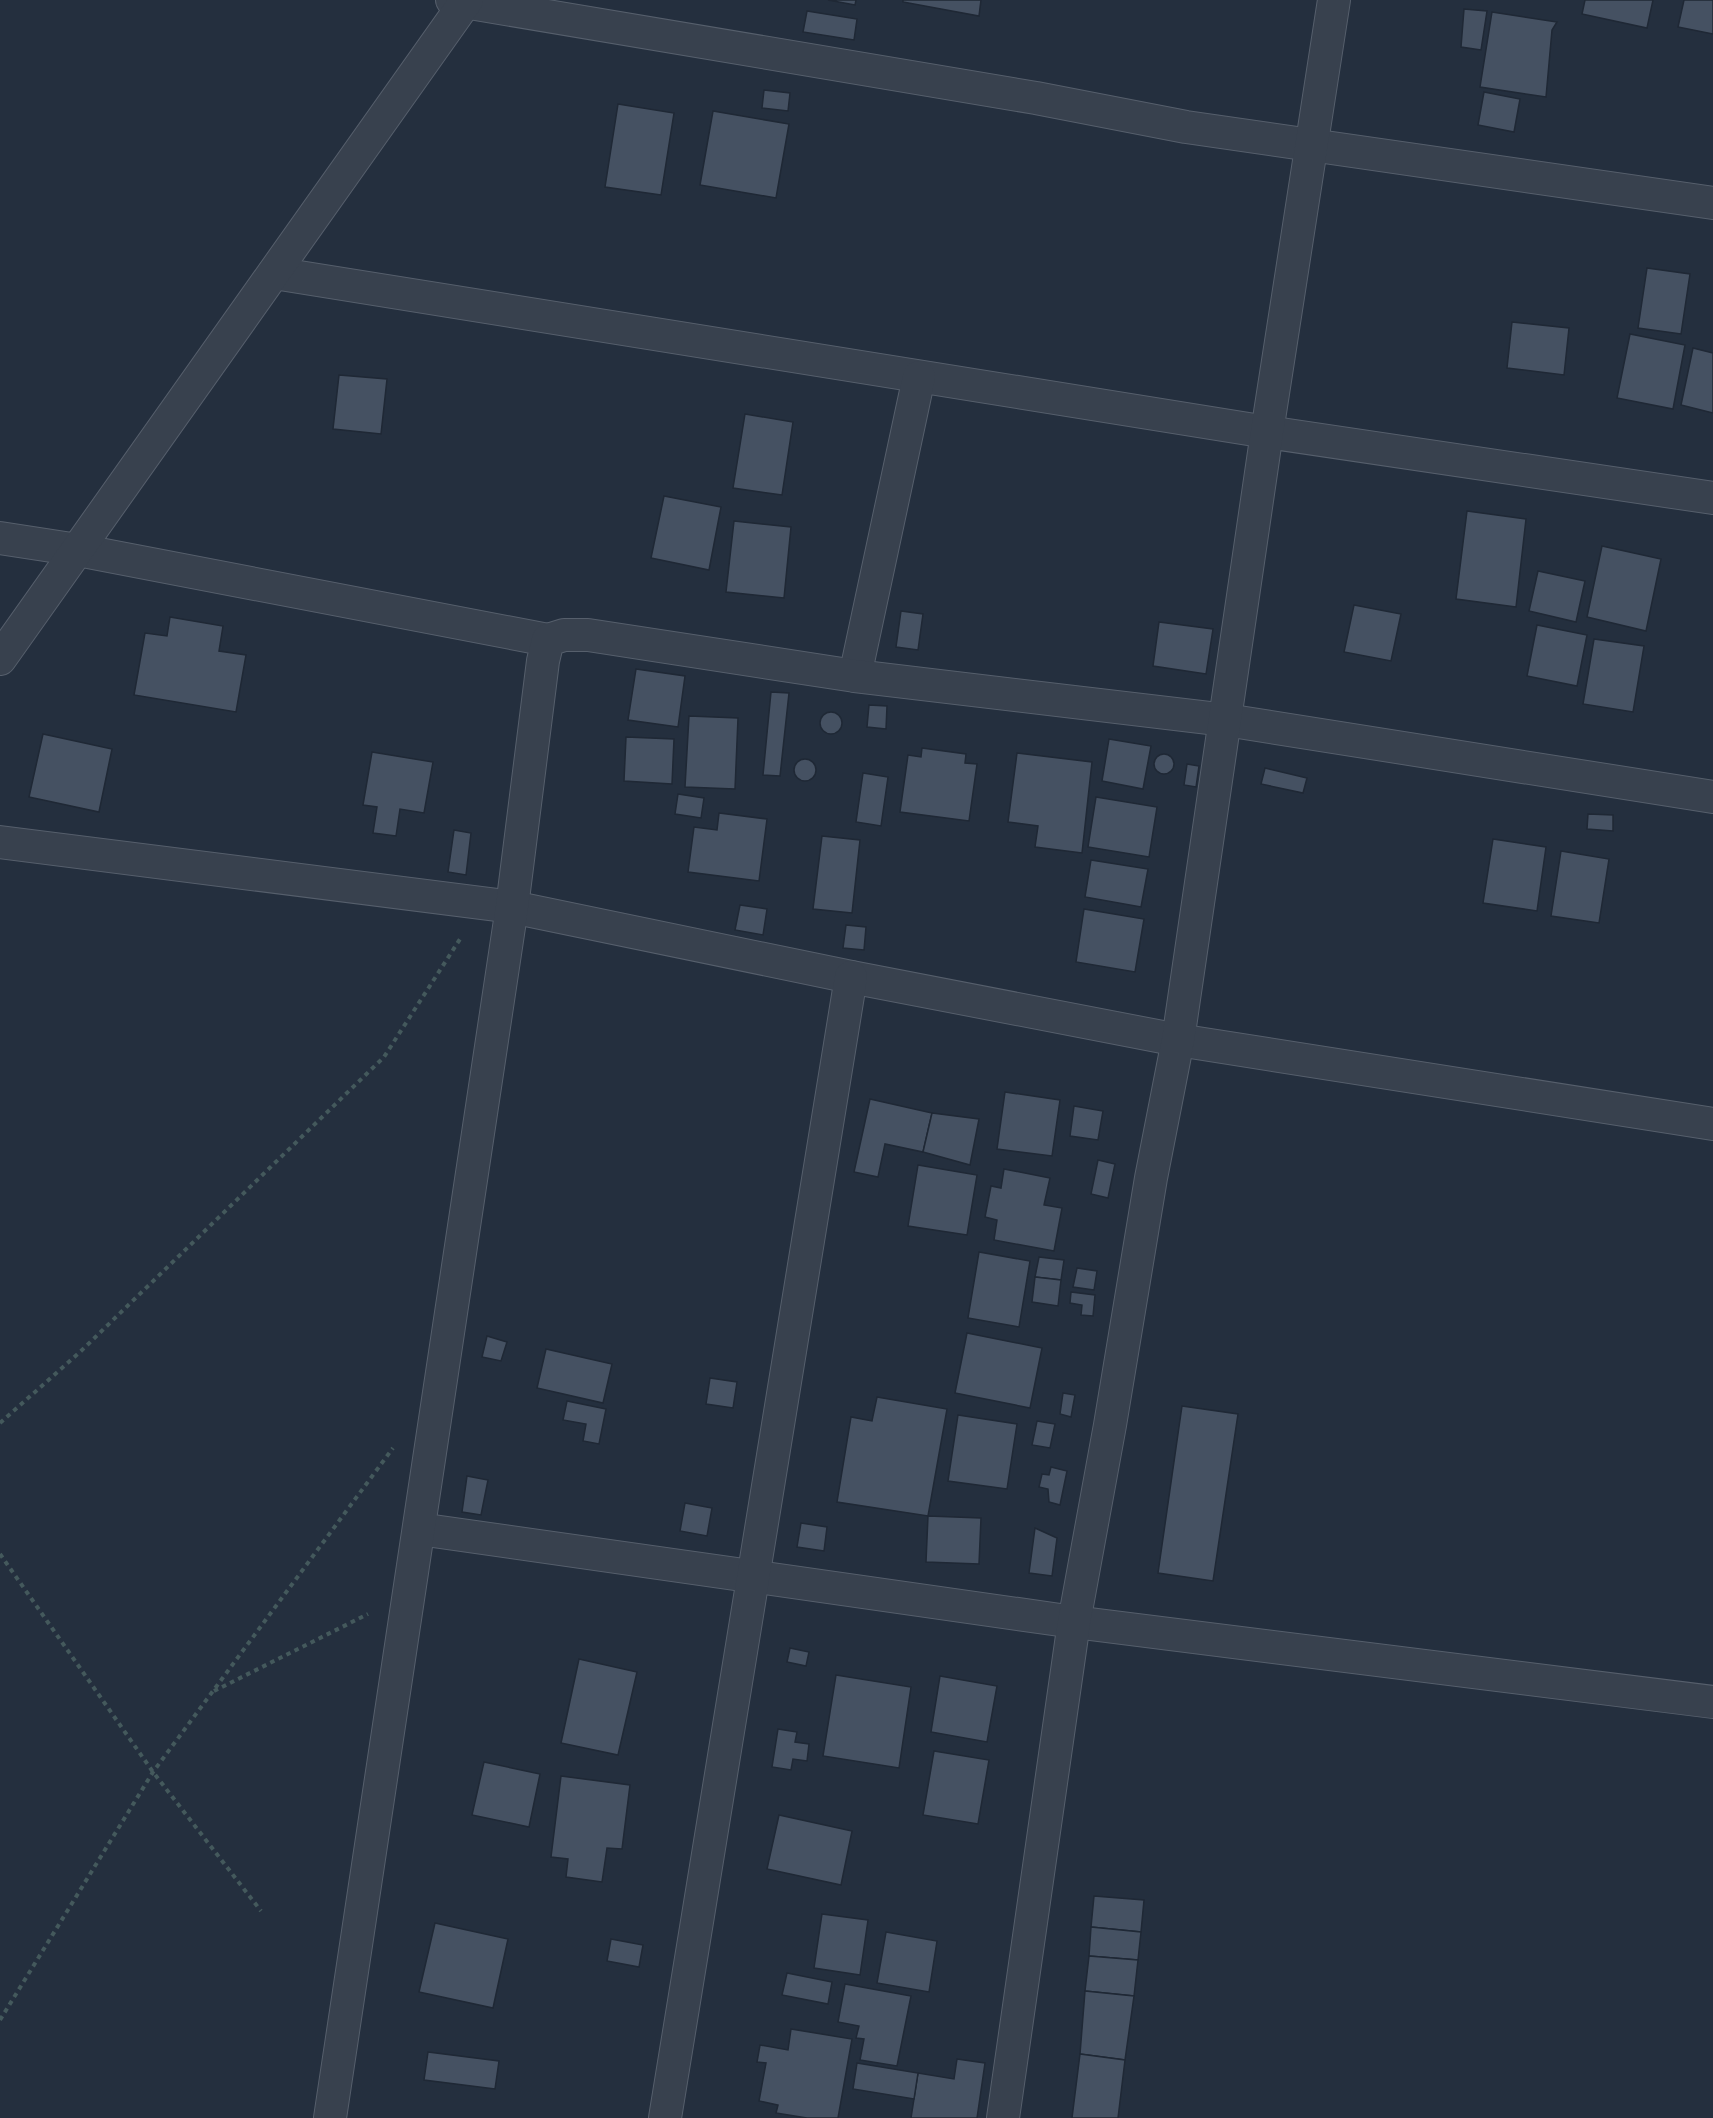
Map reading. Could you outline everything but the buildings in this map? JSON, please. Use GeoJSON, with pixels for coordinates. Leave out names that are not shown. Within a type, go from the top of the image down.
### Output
{"type":"FeatureCollection","features":[{"type":"Feature","properties":{"kind":"street"},"geometry":{"type":"LineString","coordinates":[[1003,2118],[1074,1622],[1110,1425],[1151,1178],[1178,1040],[1267,432],[1334,0]]}},
{"type":"Feature","properties":{"kind":"street"},"geometry":{"type":"LineString","coordinates":[[0,659],[274,273],[462,1],[1036,98],[1186,126],[1713,204]]}},
{"type":"Feature","properties":{"kind":"street"},"geometry":{"type":"LineString","coordinates":[[274,273],[1267,432],[1713,498]]}},
{"type":"Feature","properties":{"kind":"street"},"geometry":{"type":"LineString","coordinates":[[855,676],[919,377]]}},
{"type":"Feature","properties":{"kind":"street"},"geometry":{"type":"LineString","coordinates":[[0,538],[78,550],[548,640],[564,635],[588,635],[855,676],[1226,720],[1713,797]]}},
{"type":"Feature","properties":{"kind":"street"},"geometry":{"type":"LineString","coordinates":[[330,2118],[418,1530],[498,904],[548,640]]}},
{"type":"Feature","properties":{"kind":"street"},"geometry":{"type":"LineString","coordinates":[[0,842],[498,904],[852,977],[1178,1040],[1713,1124]]}},
{"type":"Feature","properties":{"kind":"street"},"geometry":{"type":"LineString","coordinates":[[665,2118],[852,977]]}},
{"type":"Feature","properties":{"kind":"street"},"geometry":{"type":"LineString","coordinates":[[418,1530],[1074,1622],[1713,1702]]}},
{"type":"Feature","properties":{"kind":"path"},"geometry":{"type":"LineString","coordinates":[[0,1423],[80,1352],[384,1057],[498,904]]}},
{"type":"Feature","properties":{"kind":"path"},"geometry":{"type":"LineString","coordinates":[[0,2020],[153,1772],[398,1441]]}},
{"type":"Feature","properties":{"kind":"path"},"geometry":{"type":"LineString","coordinates":[[0,1554],[153,1772],[261,1911]]}},
{"type":"Feature","properties":{"kind":"path"},"geometry":{"type":"LineString","coordinates":[[213,1691],[409,1593]]}}]}
